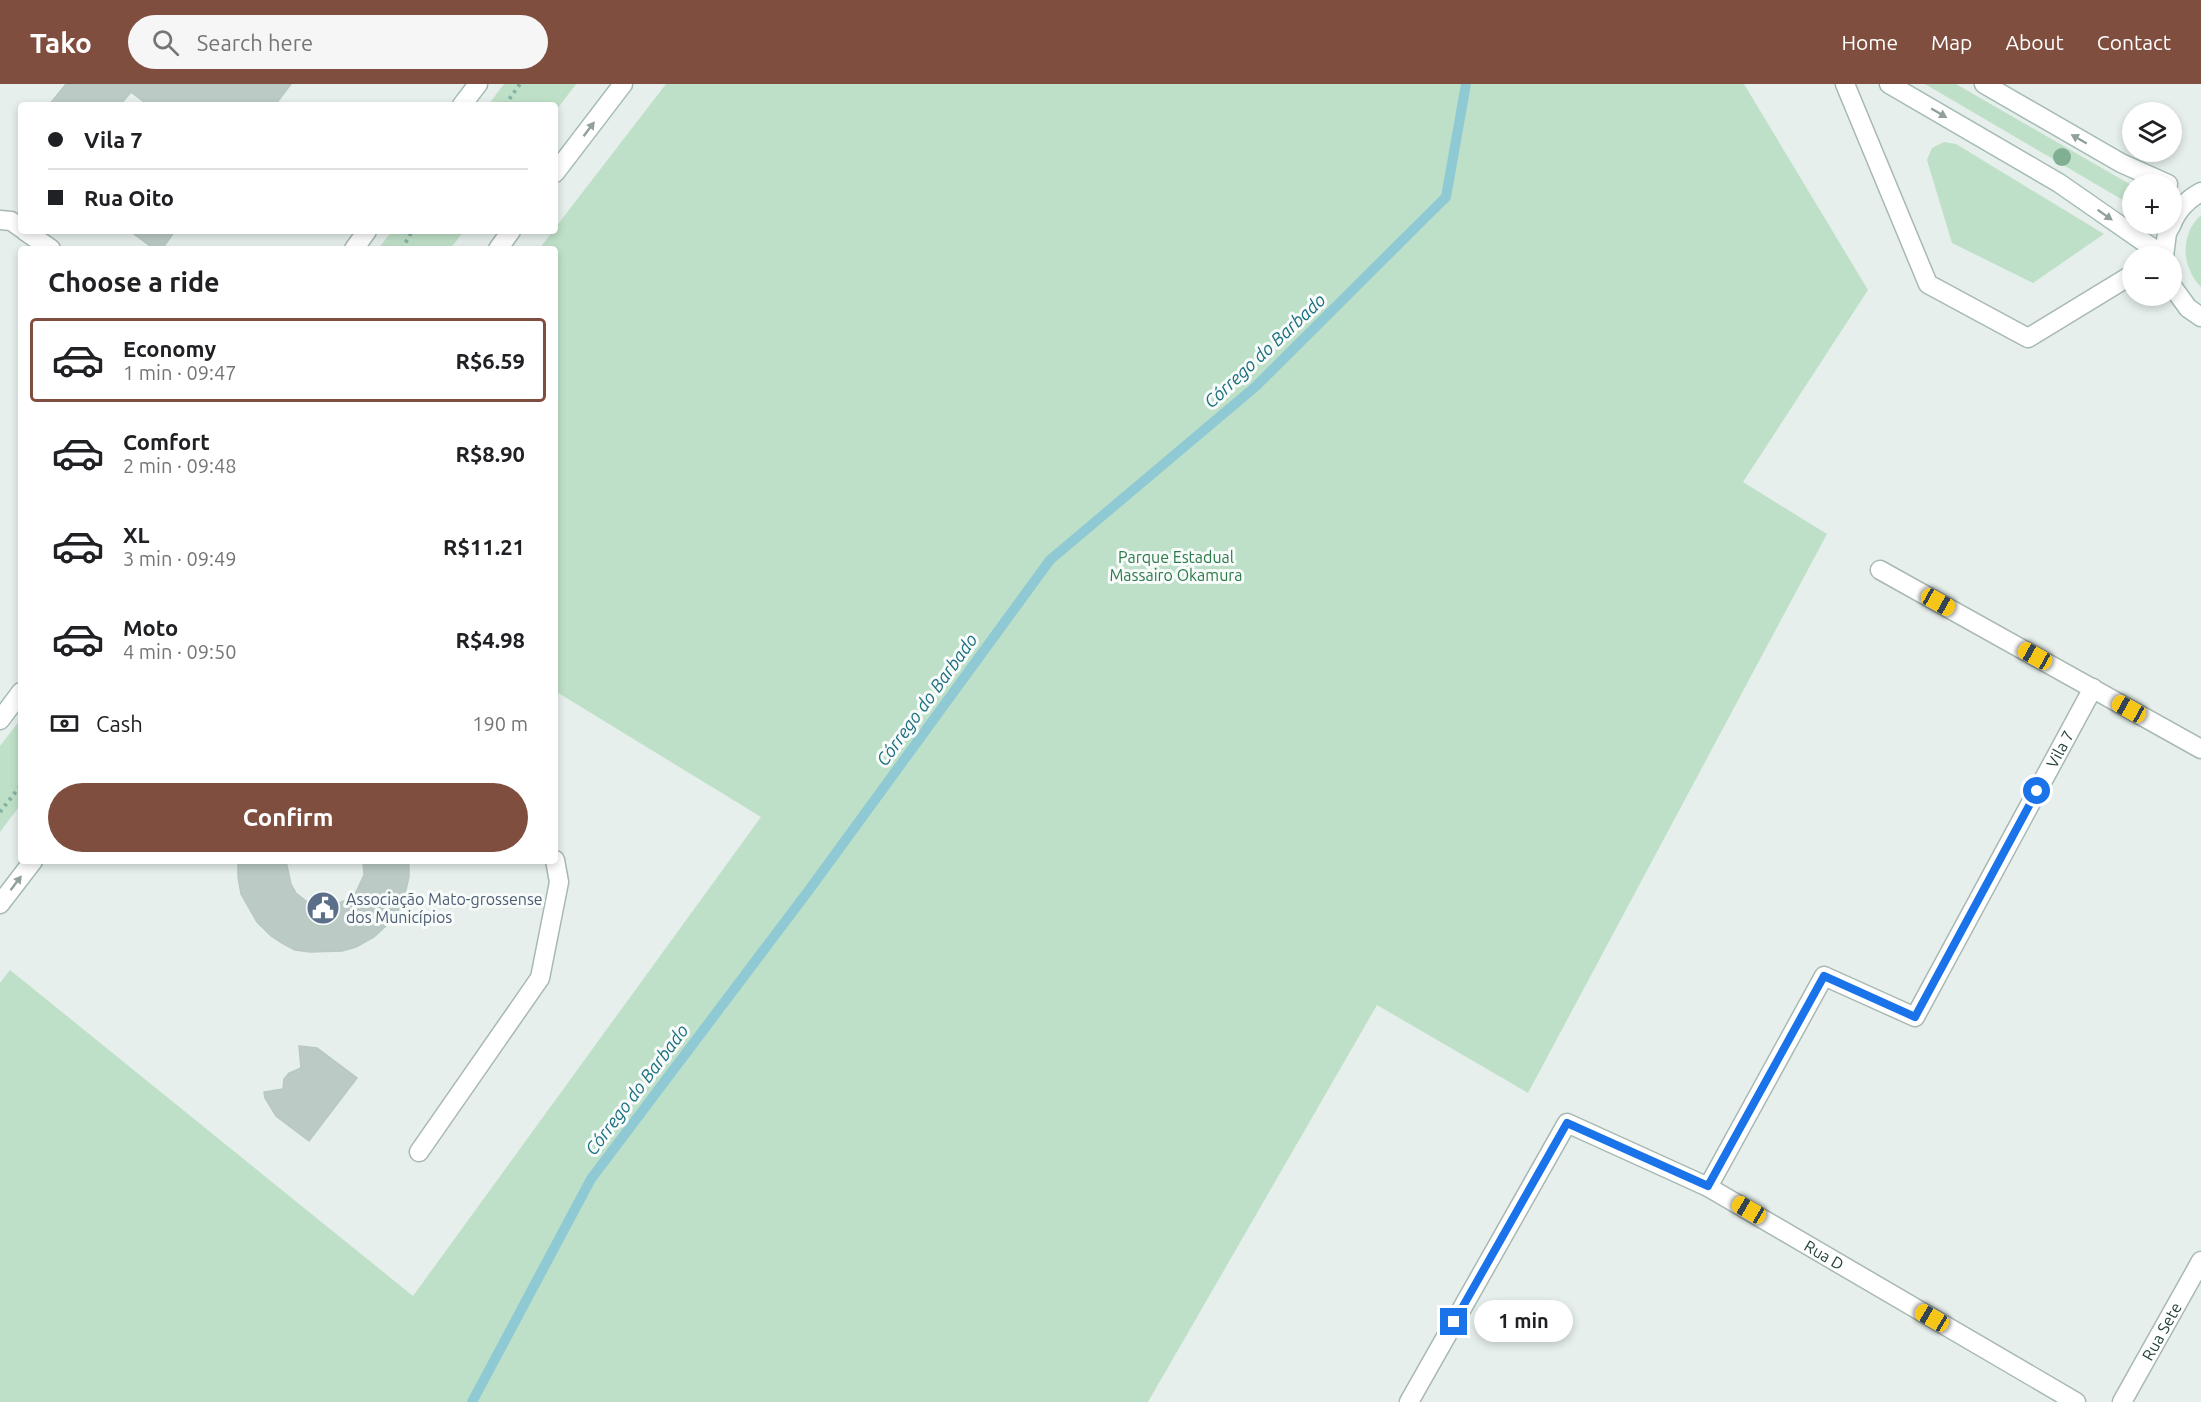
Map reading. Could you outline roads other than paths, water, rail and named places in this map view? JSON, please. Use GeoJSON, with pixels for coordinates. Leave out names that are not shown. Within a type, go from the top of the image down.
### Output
{"type":"FeatureCollection","features":[{"type":"Feature","properties":{"kind":"street"},"geometry":{"type":"LineString","coordinates":[[464,102],[478,84]]}},
{"type":"Feature","properties":{"kind":"street"},"geometry":{"type":"LineString","coordinates":[[558,169],[623,84]]}},
{"type":"Feature","properties":{"kind":"street"},"geometry":{"type":"LineString","coordinates":[[1845,84],[1928,285],[2028,338],[2122,281]]}},
{"type":"Feature","properties":{"kind":"street"},"geometry":{"type":"LineString","coordinates":[[1889,84],[2059,183],[2149,246]]}},
{"type":"Feature","properties":{"kind":"street"},"geometry":{"type":"LineString","coordinates":[[1984,84],[2121,163],[2146,174]]}},
{"type":"Feature","properties":{"kind":"street"},"geometry":{"type":"LineString","coordinates":[[2182,189],[2197,194],[2182,208]]}},
{"type":"Feature","properties":{"kind":"street"},"geometry":{"type":"LineString","coordinates":[[0,220],[11,221],[18,226]]}},
{"type":"Feature","properties":{"kind":"street"},"geometry":{"type":"LineString","coordinates":[[29,234],[47,246]]}},
{"type":"Feature","properties":{"kind":"street"},"geometry":{"type":"LineString","coordinates":[[2182,300],[2188,308],[2201,317]]}},
{"type":"Feature","properties":{"kind":"street"},"geometry":{"type":"LineString","coordinates":[[1880,570],[2201,749]]}},
{"type":"Feature","properties":{"kind":"street","name":"Vila 7"},"geometry":{"type":"LineString","coordinates":[[1708,1186],[1824,976],[1915,1017],[2093,688]]}},
{"type":"Feature","properties":{"kind":"street"},"geometry":{"type":"LineString","coordinates":[[0,720],[18,696]]}},
{"type":"Feature","properties":{"kind":"street"},"geometry":{"type":"LineString","coordinates":[[0,904],[31,864]]}},
{"type":"Feature","properties":{"kind":"street"},"geometry":{"type":"LineString","coordinates":[[419,1152],[540,978],[559,882],[556,864]]}},
{"type":"Feature","properties":{"kind":"street","name":"Rua D"},"geometry":{"type":"LineString","coordinates":[[1408,1402],[1567,1123],[1708,1186],[2076,1402]]}},
{"type":"Feature","properties":{"kind":"street","name":"Rua Sete"},"geometry":{"type":"LineString","coordinates":[[2122,1402],[2201,1261]]}},
{"type":"Feature","properties":{"kind":"waterway","name":"Córrego do Barbado"},"geometry":{"type":"LineString","coordinates":[[472,1402],[591,1179],[809,890],[1050,560],[1255,387],[1446,197],[1466,84]]}},
{"type":"Feature","properties":{"kind":"place","name":"Associação Mato-grossense dos Municípios"},"geometry":{"type":"Point","coordinates":[323,908]}},
{"type":"Feature","properties":{"kind":"park label","name":"Parque Estadual Massairo Okamura"},"geometry":{"type":"Point","coordinates":[1176,566]}}]}
